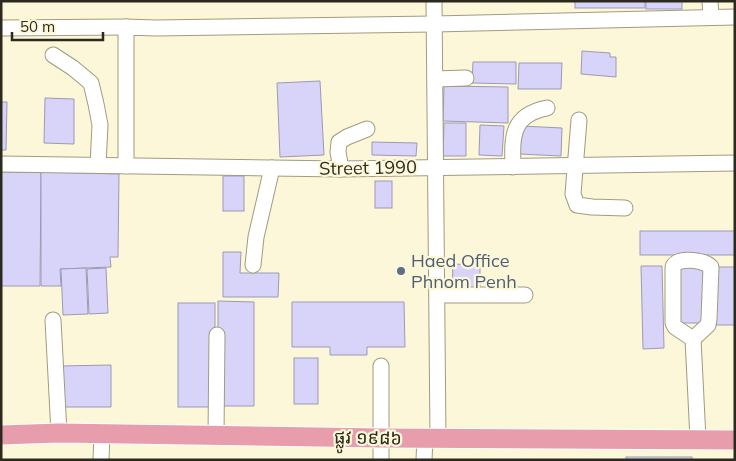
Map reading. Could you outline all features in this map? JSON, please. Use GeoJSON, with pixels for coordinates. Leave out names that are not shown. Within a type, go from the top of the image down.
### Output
{"type":"FeatureCollection","features":[{"type":"Feature","properties":{"kind":"main road","name":"ផ្លូវ ១៩៨៦"},"geometry":{"type":"LineString","coordinates":[[1,435],[59,432],[381,438],[735,440]]}},
{"type":"Feature","properties":{"kind":"street"},"geometry":{"type":"LineString","coordinates":[[424,460],[431,438],[437,295],[434,1]]}},
{"type":"Feature","properties":{"kind":"street"},"geometry":{"type":"LineString","coordinates":[[710,1],[712,17]]}},
{"type":"Feature","properties":{"kind":"street"},"geometry":{"type":"LineString","coordinates":[[1,28],[434,24],[735,17]]}},
{"type":"Feature","properties":{"kind":"street"},"geometry":{"type":"LineString","coordinates":[[126,27],[126,166]]}},
{"type":"Feature","properties":{"kind":"street"},"geometry":{"type":"LineString","coordinates":[[53,55],[91,83],[100,125],[98,165]]}},
{"type":"Feature","properties":{"kind":"street"},"geometry":{"type":"LineString","coordinates":[[435,79],[466,78]]}},
{"type":"Feature","properties":{"kind":"street"},"geometry":{"type":"LineString","coordinates":[[513,167],[512,143],[514,133],[524,117],[532,112],[547,108]]}},
{"type":"Feature","properties":{"kind":"street"},"geometry":{"type":"LineString","coordinates":[[579,120],[573,194],[577,205],[626,208]]}},
{"type":"Feature","properties":{"kind":"street"},"geometry":{"type":"LineString","coordinates":[[342,169],[338,152],[339,142],[347,136],[367,129]]}},
{"type":"Feature","properties":{"kind":"street","name":"Street 1990"},"geometry":{"type":"LineString","coordinates":[[1,164],[342,169],[735,163]]}},
{"type":"Feature","properties":{"kind":"street"},"geometry":{"type":"LineString","coordinates":[[253,264],[256,236],[272,168]]}},
{"type":"Feature","properties":{"kind":"street"},"geometry":{"type":"LineString","coordinates":[[694,339],[673,323],[673,269],[674,265],[679,261],[693,260],[704,262],[710,266],[708,325],[694,339],[698,439]]}},
{"type":"Feature","properties":{"kind":"street"},"geometry":{"type":"LineString","coordinates":[[437,295],[525,295]]}},
{"type":"Feature","properties":{"kind":"street"},"geometry":{"type":"LineString","coordinates":[[53,320],[59,432]]}},
{"type":"Feature","properties":{"kind":"street"},"geometry":{"type":"LineString","coordinates":[[216,435],[217,335]]}},
{"type":"Feature","properties":{"kind":"street"},"geometry":{"type":"LineString","coordinates":[[381,460],[382,366]]}},
{"type":"Feature","properties":{"kind":"street"},"geometry":{"type":"LineString","coordinates":[[101,460],[102,433]]}},
{"type":"Feature","properties":{"kind":"building"},"geometry":{"type":"Polygon","coordinates":[[[575,1],[645,1],[645,8],[575,8],[575,1]]]}},
{"type":"Feature","properties":{"kind":"building"},"geometry":{"type":"Polygon","coordinates":[[[646,1],[682,1],[682,9],[646,9],[646,1]]]}},
{"type":"Feature","properties":{"kind":"building"},"geometry":{"type":"Polygon","coordinates":[[[582,51],[610,53],[610,57],[616,57],[616,77],[581,74],[582,51]]]}},
{"type":"Feature","properties":{"kind":"building"},"geometry":{"type":"Polygon","coordinates":[[[473,62],[516,62],[516,84],[472,83],[473,62]]]}},
{"type":"Feature","properties":{"kind":"building"},"geometry":{"type":"Polygon","coordinates":[[[519,63],[562,63],[561,89],[518,89],[519,63]]]}},
{"type":"Feature","properties":{"kind":"building"},"geometry":{"type":"Polygon","coordinates":[[[320,81],[324,155],[280,157],[277,83],[320,81]]]}},
{"type":"Feature","properties":{"kind":"building"},"geometry":{"type":"Polygon","coordinates":[[[444,86],[508,87],[508,123],[443,121],[444,86]]]}},
{"type":"Feature","properties":{"kind":"building"},"geometry":{"type":"Polygon","coordinates":[[[45,98],[74,99],[74,144],[44,143],[45,98]]]}},
{"type":"Feature","properties":{"kind":"building"},"geometry":{"type":"Polygon","coordinates":[[[1,102],[7,102],[6,150],[1,150],[1,102]]]}},
{"type":"Feature","properties":{"kind":"building"},"geometry":{"type":"Polygon","coordinates":[[[444,123],[466,123],[466,156],[443,156],[444,123]]]}},
{"type":"Feature","properties":{"kind":"building"},"geometry":{"type":"Polygon","coordinates":[[[480,125],[504,126],[502,156],[479,155],[480,125]]]}},
{"type":"Feature","properties":{"kind":"building"},"geometry":{"type":"Polygon","coordinates":[[[521,126],[562,128],[561,156],[520,154],[521,126]]]}},
{"type":"Feature","properties":{"kind":"building"},"geometry":{"type":"Polygon","coordinates":[[[372,142],[417,143],[416,156],[372,155],[372,142]]]}},
{"type":"Feature","properties":{"kind":"building"},"geometry":{"type":"Polygon","coordinates":[[[1,172],[41,172],[40,286],[1,286],[1,172]]]}},
{"type":"Feature","properties":{"kind":"building"},"geometry":{"type":"Polygon","coordinates":[[[41,172],[119,174],[118,257],[110,257],[111,267],[60,269],[61,286],[41,286],[41,172]]]}},
{"type":"Feature","properties":{"kind":"building"},"geometry":{"type":"Polygon","coordinates":[[[223,176],[244,176],[244,211],[223,211],[223,176]]]}},
{"type":"Feature","properties":{"kind":"building"},"geometry":{"type":"Polygon","coordinates":[[[375,181],[392,181],[392,208],[375,208],[375,181]]]}},
{"type":"Feature","properties":{"kind":"building"},"geometry":{"type":"Polygon","coordinates":[[[640,231],[735,231],[735,255],[640,255],[640,231]]]}},
{"type":"Feature","properties":{"kind":"building"},"geometry":{"type":"Polygon","coordinates":[[[223,252],[241,252],[240,273],[279,273],[278,297],[223,297],[223,252]]]}},
{"type":"Feature","properties":{"kind":"building"},"geometry":{"type":"Polygon","coordinates":[[[453,264],[480,265],[480,291],[452,291],[453,264]]]}},
{"type":"Feature","properties":{"kind":"building"},"geometry":{"type":"Polygon","coordinates":[[[641,266],[662,266],[664,348],[643,349],[641,266]]]}},
{"type":"Feature","properties":{"kind":"building"},"geometry":{"type":"Polygon","coordinates":[[[703,266],[704,323],[678,323],[677,267],[703,266]]]}},
{"type":"Feature","properties":{"kind":"building"},"geometry":{"type":"Polygon","coordinates":[[[718,267],[735,267],[735,325],[716,325],[718,267]]]}},
{"type":"Feature","properties":{"kind":"building"},"geometry":{"type":"Polygon","coordinates":[[[86,268],[88,314],[63,315],[61,269],[86,268]]]}},
{"type":"Feature","properties":{"kind":"building"},"geometry":{"type":"Polygon","coordinates":[[[106,268],[108,313],[89,314],[87,269],[106,268]]]}},
{"type":"Feature","properties":{"kind":"building"},"geometry":{"type":"Polygon","coordinates":[[[218,301],[254,302],[254,406],[218,406],[218,301]]]}},
{"type":"Feature","properties":{"kind":"building"},"geometry":{"type":"Polygon","coordinates":[[[292,302],[404,302],[405,347],[367,347],[367,355],[330,355],[330,347],[292,347],[292,302]]]}},
{"type":"Feature","properties":{"kind":"building"},"geometry":{"type":"Polygon","coordinates":[[[178,303],[215,303],[215,407],[178,407],[178,303]]]}},
{"type":"Feature","properties":{"kind":"building"},"geometry":{"type":"Polygon","coordinates":[[[294,358],[318,358],[318,404],[294,404],[294,358]]]}},
{"type":"Feature","properties":{"kind":"building"},"geometry":{"type":"Polygon","coordinates":[[[111,365],[111,407],[61,407],[60,366],[111,365]]]}},
{"type":"Feature","properties":{"kind":"building"},"geometry":{"type":"Polygon","coordinates":[[[626,457],[692,457],[692,460],[626,460],[626,457]]]}},
{"type":"Feature","properties":{"kind":"place","name":"Haed Office Phnom Penh"},"geometry":{"type":"Point","coordinates":[401,271]}}]}
